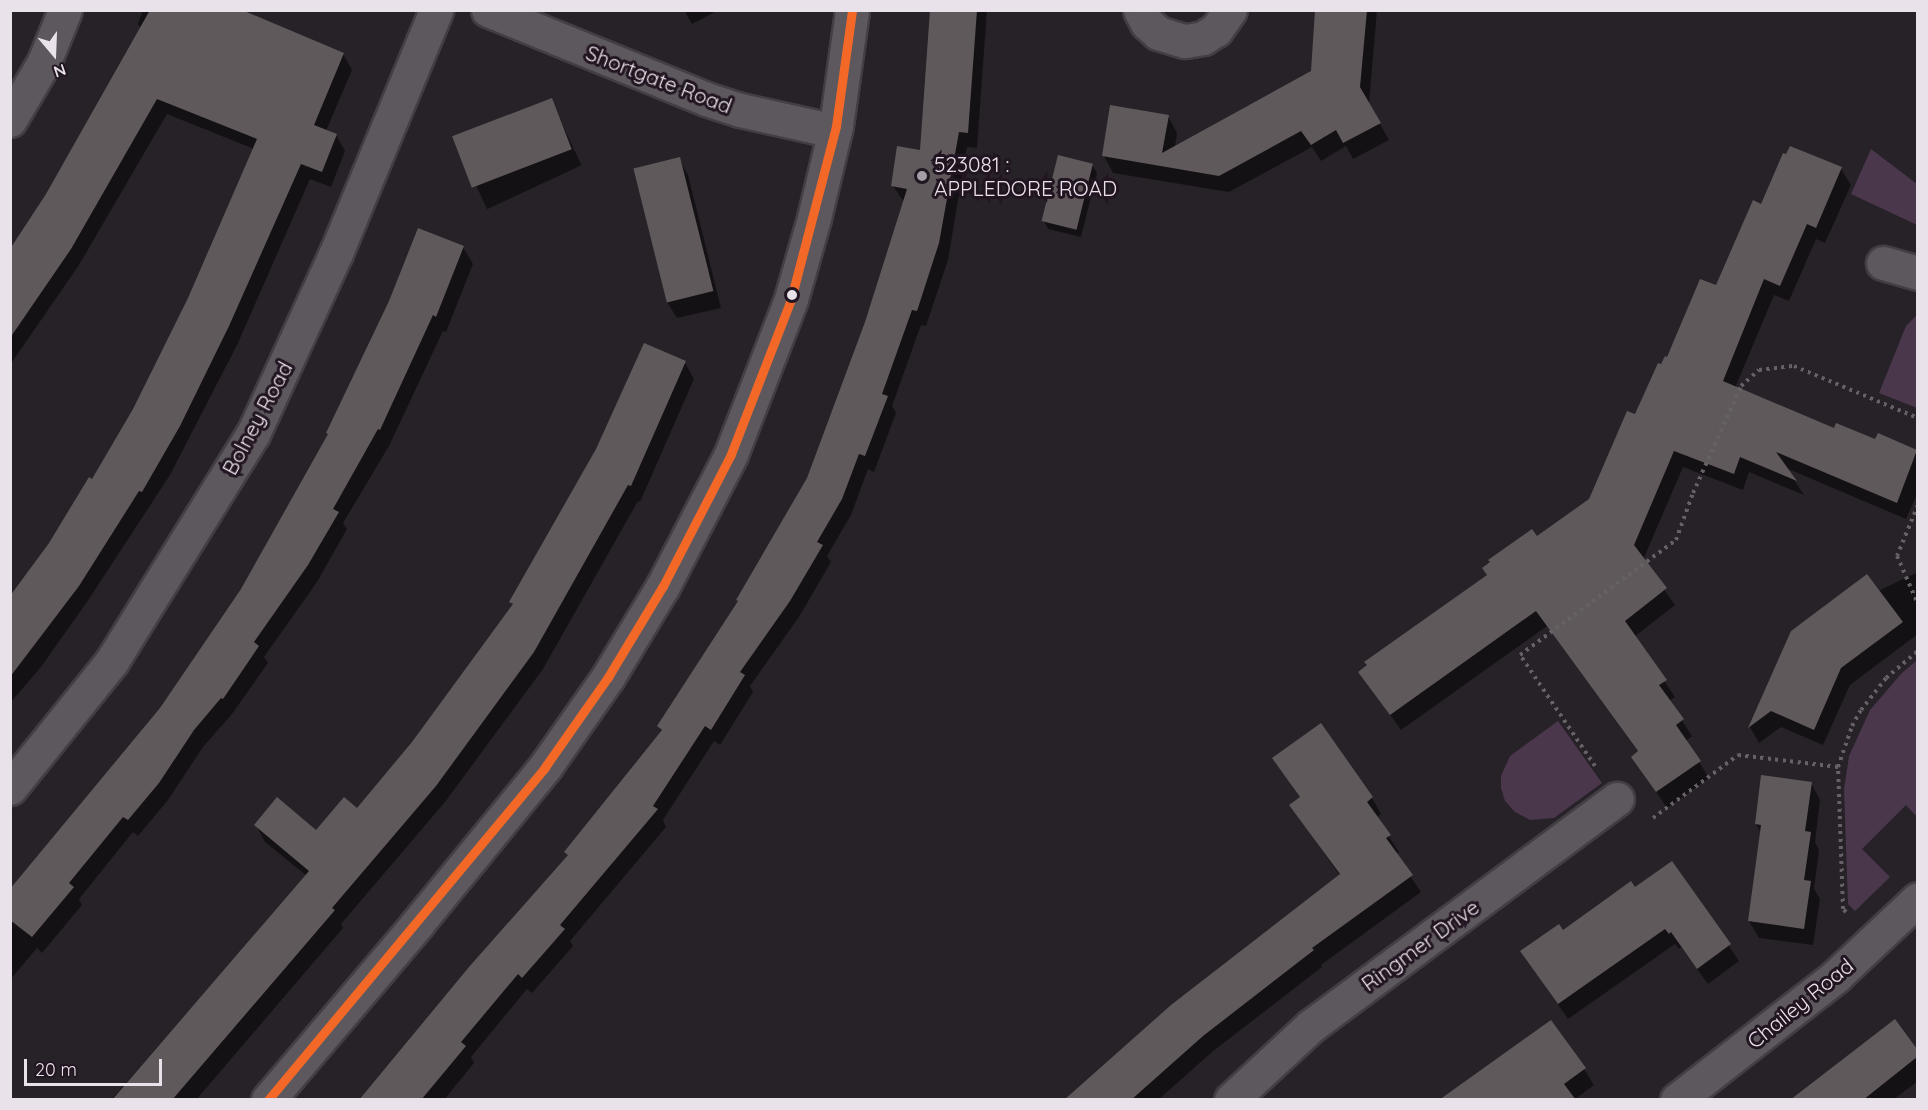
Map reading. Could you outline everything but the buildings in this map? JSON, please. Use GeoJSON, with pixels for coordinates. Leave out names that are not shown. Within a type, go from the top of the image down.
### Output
{"type":"FeatureCollection","features":[{"type":"Feature","properties":{"kind":"street"},"geometry":{"type":"LineString","coordinates":[[10,120],[44,62],[65,10]]}},
{"type":"Feature","properties":{"kind":"street","name":"Bolney Road"},"geometry":{"type":"LineString","coordinates":[[10,788],[112,661],[253,434],[336,253],[436,10]]}},
{"type":"Feature","properties":{"kind":"street","name":"Shortgate Road"},"geometry":{"type":"LineString","coordinates":[[488,10],[706,99],[740,110],[835,131]]}},
{"type":"Feature","properties":{"kind":"street"},"geometry":{"type":"LineString","coordinates":[[268,1100],[417,924],[545,766],[608,677],[663,586],[730,454],[769,360],[814,218],[835,131],[844,82],[852,10]]}},
{"type":"Feature","properties":{"kind":"street"},"geometry":{"type":"LineString","coordinates":[[1140,10],[1147,23],[1158,33],[1185,41],[1203,38],[1216,30],[1230,10]]}},
{"type":"Feature","properties":{"kind":"street"},"geometry":{"type":"LineString","coordinates":[[1882,263],[1917,273]]}},
{"type":"Feature","properties":{"kind":"street","name":"Ringmer Drive"},"geometry":{"type":"LineString","coordinates":[[1230,1100],[1311,1026],[1617,799]]}},
{"type":"Feature","properties":{"kind":"street","name":"Chailey Road"},"geometry":{"type":"LineString","coordinates":[[1677,1100],[1836,976],[1917,899]]}},
{"type":"Feature","properties":{"kind":"path"},"geometry":{"type":"LineString","coordinates":[[1838,767],[1738,755],[1642,826],[1634,814],[1626,811],[1617,799],[1520,655],[1676,540],[1693,493],[1741,386],[1759,370],[1794,366],[1917,418]]}},
{"type":"Feature","properties":{"kind":"path"},"geometry":{"type":"LineString","coordinates":[[1917,505],[1897,556],[1917,604]]}},
{"type":"Feature","properties":{"kind":"path"},"geometry":{"type":"LineString","coordinates":[[1843,909],[1838,767],[1852,726],[1861,710],[1886,678],[1917,651]]}},
{"type":"Feature","properties":{"kind":"shaded area"},"geometry":{"type":"Polygon","coordinates":[[[1871,149],[1917,184],[1917,225],[1851,194],[1871,149]]]}},
{"type":"Feature","properties":{"kind":"shaded area"},"geometry":{"type":"Polygon","coordinates":[[[1917,315],[1917,408],[1879,393],[1906,326],[1917,315]]]}},
{"type":"Feature","properties":{"kind":"shaded area"},"geometry":{"type":"Polygon","coordinates":[[[1917,660],[1917,817],[1906,805],[1862,849],[1890,877],[1855,911],[1848,904],[1844,789],[1849,756],[1870,710],[1901,674],[1917,660]]]}},
{"type":"Feature","properties":{"kind":"shaded area"},"geometry":{"type":"Polygon","coordinates":[[[1558,721],[1602,783],[1554,818],[1530,820],[1515,812],[1505,801],[1501,788],[1501,776],[1510,756],[1558,721]]]}},
{"type":"Feature","properties":{"kind":"transit line"},"geometry":{"type":"LineString","coordinates":[[268,1100],[545,767],[608,677],[663,586],[731,454],[791,299],[836,126],[852,10]]}},
{"type":"Feature","properties":{"kind":"place","name":"523081 : APPLEDORE ROAD"},"geometry":{"type":"Point","coordinates":[922,176]}}]}
